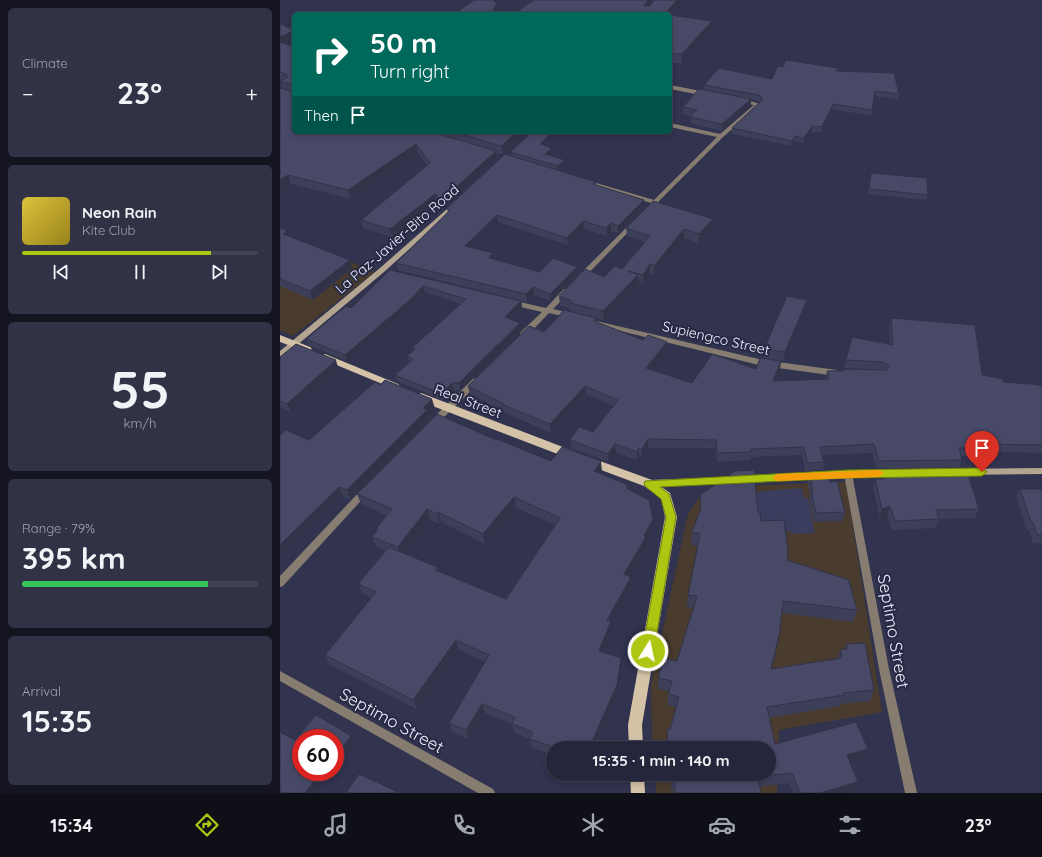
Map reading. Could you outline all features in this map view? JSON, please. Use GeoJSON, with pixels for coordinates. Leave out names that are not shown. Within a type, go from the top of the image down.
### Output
{"type":"FeatureCollection","features":[{"type":"Feature","properties":{"kind":"main road","name":"Real Street"},"geometry":{"type":"LineString","coordinates":[[280,338],[407,392],[648,483],[666,496],[671,517],[635,725],[636,741]]}},
{"type":"Feature","properties":{"kind":"main road"},"geometry":{"type":"LineString","coordinates":[[638,781],[638,793]]}},
{"type":"Feature","properties":{"kind":"street"},"geometry":{"type":"LineString","coordinates":[[672,87],[714,96]]}},
{"type":"Feature","properties":{"kind":"street"},"geometry":{"type":"LineString","coordinates":[[644,213],[721,136],[758,104],[736,100]]}},
{"type":"Feature","properties":{"kind":"street"},"geometry":{"type":"LineString","coordinates":[[672,125],[721,136]]}},
{"type":"Feature","properties":{"kind":"street"},"geometry":{"type":"LineString","coordinates":[[587,183],[655,202]]}},
{"type":"Feature","properties":{"kind":"street","name":"La Paz-Javier-Bito Road"},"geometry":{"type":"LineString","coordinates":[[280,355],[386,271],[460,200]]}},
{"type":"Feature","properties":{"kind":"street"},"geometry":{"type":"LineString","coordinates":[[520,338],[639,218]]}},
{"type":"Feature","properties":{"kind":"street","name":"Supiengco Street"},"geometry":{"type":"LineString","coordinates":[[502,300],[763,363],[849,373]]}},
{"type":"Feature","properties":{"kind":"street"},"geometry":{"type":"LineString","coordinates":[[426,430],[481,376]]}},
{"type":"Feature","properties":{"kind":"street"},"geometry":{"type":"LineString","coordinates":[[949,472],[1042,471]]}},
{"type":"Feature","properties":{"kind":"street"},"geometry":{"type":"LineString","coordinates":[[648,483],[902,473]]}},
{"type":"Feature","properties":{"kind":"street","name":"Septimo Street"},"geometry":{"type":"LineString","coordinates":[[848,474],[884,669],[911,793]]}},
{"type":"Feature","properties":{"kind":"street"},"geometry":{"type":"LineString","coordinates":[[280,583],[371,485]]}},
{"type":"Feature","properties":{"kind":"street","name":"Septimo Street"},"geometry":{"type":"LineString","coordinates":[[280,676],[489,793]]}},
{"type":"Feature","properties":{"kind":"shaded area"},"geometry":{"type":"Polygon","coordinates":[[[280,233],[375,272],[293,336],[280,330],[280,233]]]}},
{"type":"Feature","properties":{"kind":"shaded area"},"geometry":{"type":"Polygon","coordinates":[[[846,482],[882,712],[779,730],[777,793],[657,793],[655,781],[776,781],[776,741],[652,741],[651,684],[688,514],[701,495],[720,487],[846,482]]]}},
{"type":"Feature","properties":{"kind":"shaded area"},"geometry":{"type":"Polygon","coordinates":[[[802,488],[804,498],[808,498],[815,533],[791,534],[791,531],[759,533],[754,492],[802,488]]]}},
{"type":"Feature","properties":{"kind":"building"},"geometry":{"type":"Polygon","coordinates":[[[474,0],[493,0],[497,4],[491,12],[457,12],[474,0]]]}},
{"type":"Feature","properties":{"kind":"building"},"geometry":{"type":"Polygon","coordinates":[[[534,0],[648,0],[644,6],[650,6],[654,0],[677,0],[667,12],[517,11],[534,0]]]}},
{"type":"Feature","properties":{"kind":"building"},"geometry":{"type":"Polygon","coordinates":[[[672,15],[712,21],[682,54],[672,55],[672,15]]]}},
{"type":"Feature","properties":{"kind":"building"},"geometry":{"type":"Polygon","coordinates":[[[280,24],[292,29],[292,32],[280,37],[280,24]]]}},
{"type":"Feature","properties":{"kind":"building"},"geometry":{"type":"Polygon","coordinates":[[[280,42],[292,46],[292,85],[280,81],[288,77],[284,76],[287,74],[280,72],[280,42]]]}},
{"type":"Feature","properties":{"kind":"building"},"geometry":{"type":"Polygon","coordinates":[[[786,60],[838,68],[836,71],[894,73],[899,94],[875,91],[872,110],[833,104],[822,127],[812,126],[804,138],[795,136],[792,141],[732,128],[762,100],[762,98],[759,95],[704,85],[719,68],[772,79],[778,66],[783,67],[786,60]]]}},
{"type":"Feature","properties":{"kind":"building"},"geometry":{"type":"Polygon","coordinates":[[[280,88],[291,91],[292,134],[439,134],[496,151],[441,201],[435,194],[390,229],[361,220],[430,163],[416,144],[348,190],[288,175],[280,180],[280,88]]]}},
{"type":"Feature","properties":{"kind":"building"},"geometry":{"type":"Polygon","coordinates":[[[699,89],[751,99],[722,124],[694,118],[691,116],[697,110],[683,107],[699,89]]]}},
{"type":"Feature","properties":{"kind":"building"},"geometry":{"type":"Polygon","coordinates":[[[460,134],[515,134],[501,146],[460,134]]]}},
{"type":"Feature","properties":{"kind":"building"},"geometry":{"type":"Polygon","coordinates":[[[530,134],[550,134],[540,144],[552,148],[545,154],[565,160],[558,166],[510,152],[530,134]]]}},
{"type":"Feature","properties":{"kind":"building"},"geometry":{"type":"Polygon","coordinates":[[[505,154],[596,182],[593,184],[644,200],[618,226],[611,223],[606,228],[583,221],[567,238],[497,215],[465,246],[493,253],[489,258],[540,272],[553,258],[577,267],[550,294],[533,287],[526,294],[396,263],[449,211],[447,208],[505,154]]]}},
{"type":"Feature","properties":{"kind":"building"},"geometry":{"type":"Polygon","coordinates":[[[871,173],[927,178],[928,195],[869,189],[871,173]]]}},
{"type":"Feature","properties":{"kind":"building"},"geometry":{"type":"Polygon","coordinates":[[[653,201],[713,219],[699,234],[684,229],[654,266],[650,264],[643,275],[628,271],[638,275],[603,311],[570,303],[572,301],[559,296],[585,269],[604,277],[615,266],[622,269],[650,236],[626,228],[653,201]]]}},
{"type":"Feature","properties":{"kind":"building"},"geometry":{"type":"Polygon","coordinates":[[[280,228],[287,231],[283,234],[350,260],[310,291],[280,279],[280,228]]]}},
{"type":"Feature","properties":{"kind":"building"},"geometry":{"type":"Polygon","coordinates":[[[390,270],[521,301],[505,317],[520,323],[459,383],[452,383],[442,394],[395,375],[413,359],[407,356],[415,349],[412,348],[466,299],[423,286],[410,300],[345,355],[306,339],[346,306],[351,308],[390,270]]]}},
{"type":"Feature","properties":{"kind":"building"},"geometry":{"type":"Polygon","coordinates":[[[787,296],[807,300],[785,352],[764,349],[787,296]]]}},
{"type":"Feature","properties":{"kind":"building"},"geometry":{"type":"Polygon","coordinates":[[[564,310],[596,318],[594,321],[643,340],[648,335],[667,342],[646,368],[692,383],[712,354],[756,369],[760,358],[781,361],[773,381],[829,379],[827,371],[843,371],[843,369],[886,370],[889,366],[883,362],[846,360],[852,337],[893,345],[891,318],[975,325],[982,375],[1003,379],[1003,382],[1042,386],[1042,445],[982,444],[984,448],[959,448],[962,460],[879,461],[874,444],[820,447],[824,462],[807,463],[804,447],[751,449],[751,452],[717,453],[716,440],[648,439],[642,449],[639,448],[637,452],[615,444],[608,454],[570,440],[579,427],[593,432],[618,400],[585,386],[550,424],[503,405],[504,404],[468,386],[529,326],[544,332],[564,310]]]}},
{"type":"Feature","properties":{"kind":"building"},"geometry":{"type":"Polygon","coordinates":[[[296,344],[336,360],[287,404],[280,401],[280,357],[296,344]]]}},
{"type":"Feature","properties":{"kind":"building"},"geometry":{"type":"Polygon","coordinates":[[[385,380],[432,399],[423,408],[427,410],[347,490],[339,487],[280,545],[280,435],[286,430],[309,440],[375,382],[380,385],[385,380]]]}},
{"type":"Feature","properties":{"kind":"building"},"geometry":{"type":"Polygon","coordinates":[[[437,414],[496,440],[497,439],[551,461],[562,447],[601,461],[594,471],[628,485],[626,488],[649,500],[653,519],[644,536],[646,537],[624,574],[631,577],[607,620],[611,621],[599,651],[621,658],[617,685],[592,741],[546,741],[546,745],[530,739],[533,732],[512,724],[515,717],[482,704],[466,730],[449,723],[489,655],[456,640],[413,700],[325,655],[376,592],[358,584],[389,547],[437,567],[435,570],[506,599],[560,518],[514,497],[483,534],[438,512],[437,514],[427,509],[398,547],[372,537],[378,529],[376,529],[392,509],[357,494],[437,414]]]}},
{"type":"Feature","properties":{"kind":"building"},"geometry":{"type":"Polygon","coordinates":[[[966,468],[979,509],[936,510],[939,519],[895,521],[890,506],[882,509],[875,479],[884,479],[882,469],[966,468]]]}},
{"type":"Feature","properties":{"kind":"building"},"geometry":{"type":"Polygon","coordinates":[[[754,470],[758,512],[760,512],[761,521],[784,520],[788,551],[787,560],[849,580],[857,610],[783,601],[780,631],[771,669],[842,658],[840,650],[847,649],[846,644],[865,643],[874,690],[843,693],[844,695],[767,707],[774,741],[668,741],[667,729],[670,729],[679,697],[668,694],[672,681],[658,678],[664,658],[677,661],[697,596],[688,595],[700,534],[692,532],[701,508],[700,495],[735,471],[754,470]]]}},
{"type":"Feature","properties":{"kind":"building"},"geometry":{"type":"Polygon","coordinates":[[[827,470],[830,482],[837,481],[845,512],[816,513],[811,491],[813,491],[809,471],[827,470]]]}},
{"type":"Feature","properties":{"kind":"building"},"geometry":{"type":"Polygon","coordinates":[[[1020,489],[1042,489],[1042,535],[1037,535],[1020,489]]]}},
{"type":"Feature","properties":{"kind":"building"},"geometry":{"type":"Polygon","coordinates":[[[316,715],[339,729],[304,729],[316,715]]]}},
{"type":"Feature","properties":{"kind":"building"},"geometry":{"type":"Polygon","coordinates":[[[856,722],[868,749],[847,755],[858,782],[820,793],[800,793],[792,773],[776,775],[776,744],[856,722]]]}},
{"type":"Feature","properties":{"kind":"building"},"geometry":{"type":"Polygon","coordinates":[[[280,732],[292,738],[292,781],[315,781],[305,793],[283,793],[280,791],[280,732]]]}},
{"type":"Feature","properties":{"kind":"building"},"geometry":{"type":"Polygon","coordinates":[[[344,732],[351,736],[344,745],[344,732]]]}},
{"type":"Feature","properties":{"kind":"building"},"geometry":{"type":"Polygon","coordinates":[[[359,774],[400,793],[346,793],[359,774]]]}},
{"type":"Feature","properties":{"kind":"building"},"geometry":{"type":"Polygon","coordinates":[[[675,781],[759,781],[761,793],[675,793],[675,781]]]}},
{"type":"Feature","properties":{"kind":"slow traffic"},"geometry":{"type":"LineString","coordinates":[[777,478],[879,473]]}},
{"type":"Feature","properties":{"kind":"route"},"geometry":{"type":"LineString","coordinates":[[648,651],[671,517],[666,496],[648,483],[848,474],[982,472]]}}]}
